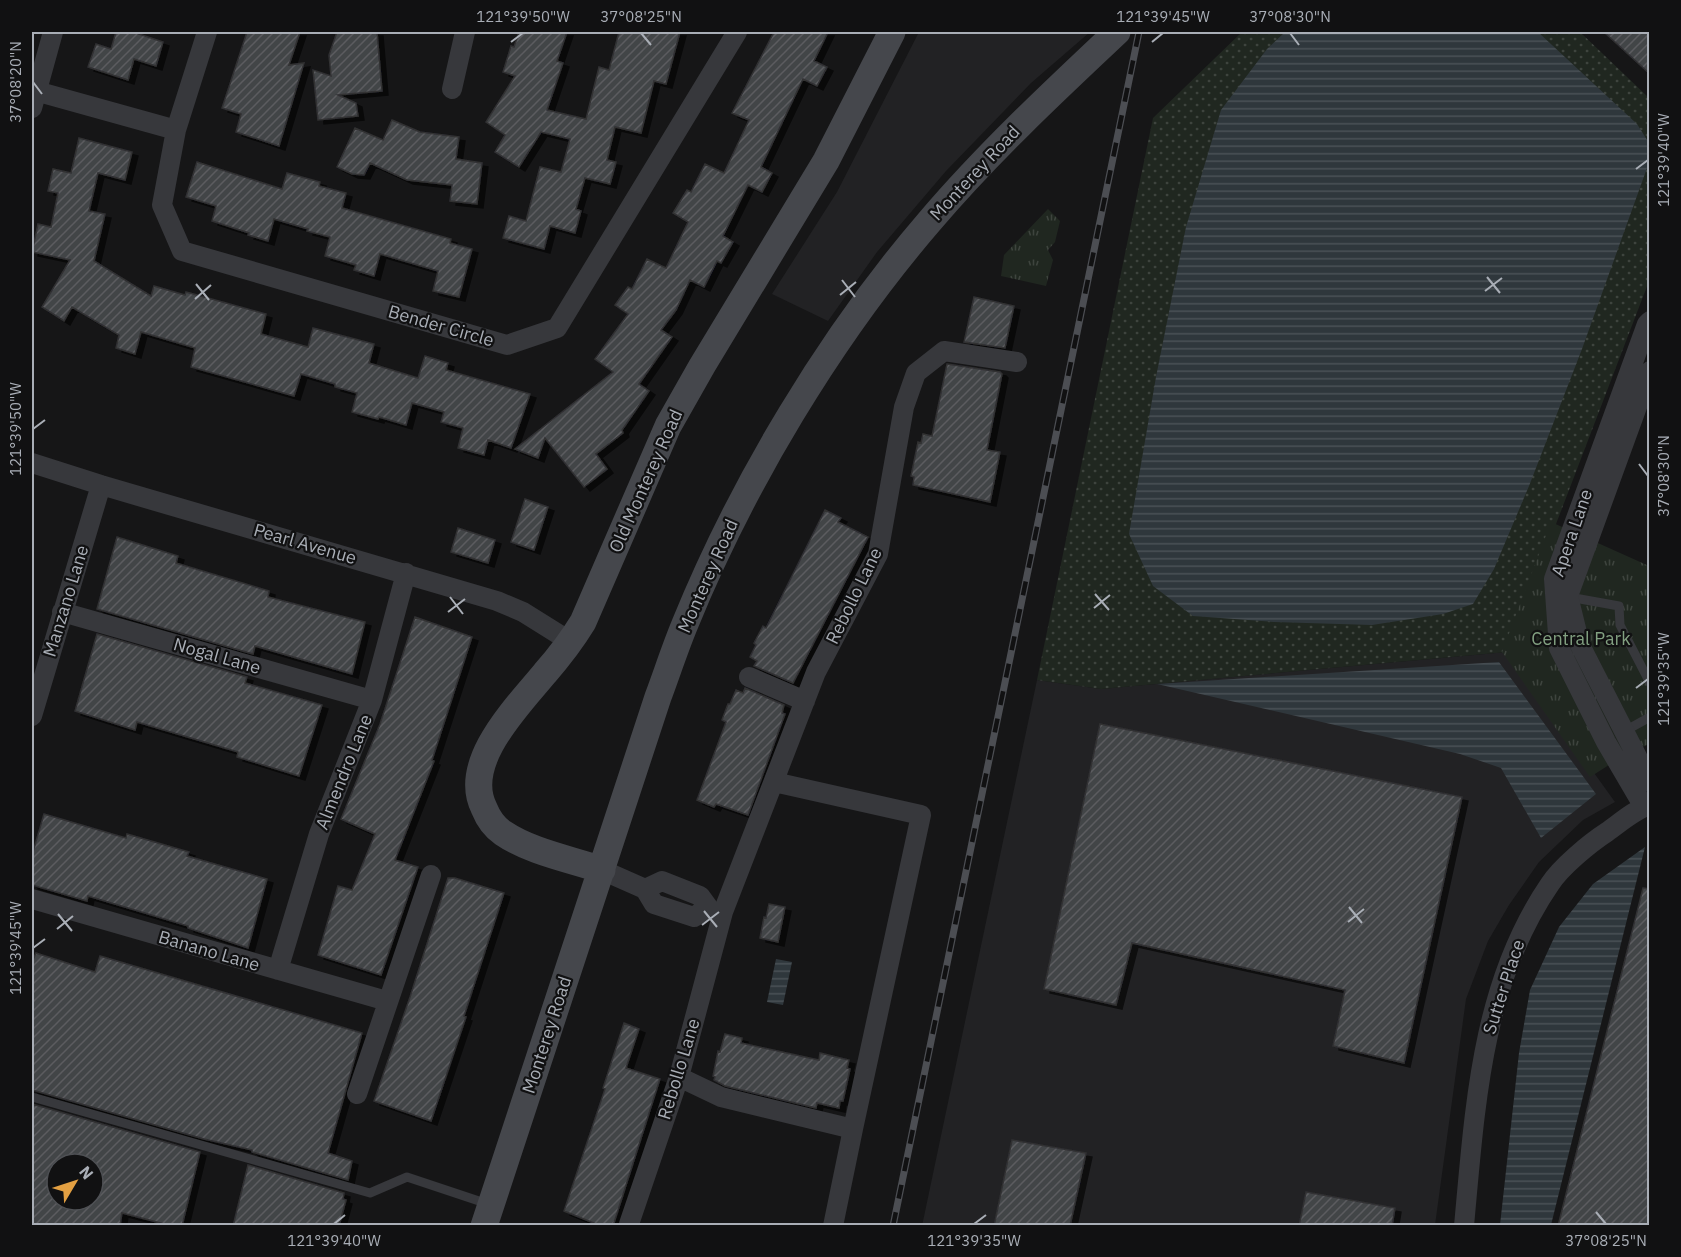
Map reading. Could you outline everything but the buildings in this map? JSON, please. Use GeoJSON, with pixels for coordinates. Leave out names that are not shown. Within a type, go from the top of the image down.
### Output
{"type":"FeatureCollection","features":[{"type":"Feature","properties":{"kind":"main road","name":"Old Monterey Road"},"geometry":{"type":"LineString","coordinates":[[602,870],[516,841],[501,832],[490,820],[481,802],[478,781],[482,763],[492,740],[510,715],[571,642],[594,600],[668,426],[826,160],[892,32]]}},
{"type":"Feature","properties":{"kind":"main road","name":"Monterey Road"},"geometry":{"type":"LineString","coordinates":[[487,1215],[658,697],[684,625],[743,500],[812,382],[850,325],[928,223],[1014,130],[1117,32]]}},
{"type":"Feature","properties":{"kind":"street"},"geometry":{"type":"LineString","coordinates":[[53,32],[33,96],[176,130]]}},
{"type":"Feature","properties":{"kind":"street","name":"Bender Circle"},"geometry":{"type":"LineString","coordinates":[[207,32],[176,130],[162,205],[182,251],[507,345],[557,328],[736,32]]}},
{"type":"Feature","properties":{"kind":"street"},"geometry":{"type":"LineString","coordinates":[[452,88],[465,32]]}},
{"type":"Feature","properties":{"kind":"street","name":"Apera Lane"},"geometry":{"type":"LineString","coordinates":[[1650,321],[1554,579],[1580,645],[1650,782]]}},
{"type":"Feature","properties":{"kind":"street","name":"Rebollo Lane"},"geometry":{"type":"LineString","coordinates":[[629,1224],[679,1077],[715,910],[774,782],[816,672],[878,554],[904,406],[916,373],[944,351],[1017,362]]}},
{"type":"Feature","properties":{"kind":"street","name":"Apera Lane"},"geometry":{"type":"LineString","coordinates":[[1647,806],[1606,742],[1559,648],[1562,596],[1650,371]]}},
{"type":"Feature","properties":{"kind":"street","name":"Pearl Avenue"},"geometry":{"type":"LineString","coordinates":[[32,463],[405,573],[514,608],[571,642]]}},
{"type":"Feature","properties":{"kind":"street","name":"Manzano Lane"},"geometry":{"type":"LineString","coordinates":[[32,716],[101,485]]}},
{"type":"Feature","properties":{"kind":"street","name":"Almendro Lane"},"geometry":{"type":"LineString","coordinates":[[278,970],[319,834],[372,700],[405,573]]}},
{"type":"Feature","properties":{"kind":"street","name":"Nogal Lane"},"geometry":{"type":"LineString","coordinates":[[62,612],[372,700]]}},
{"type":"Feature","properties":{"kind":"street"},"geometry":{"type":"LineString","coordinates":[[749,677],[805,701]]}},
{"type":"Feature","properties":{"kind":"street"},"geometry":{"type":"LineString","coordinates":[[774,782],[921,814],[832,1226]]}},
{"type":"Feature","properties":{"kind":"street","name":"Sutter Place"},"geometry":{"type":"LineString","coordinates":[[1464,1226],[1474,1121],[1490,1021],[1504,974],[1522,929],[1551,882],[1593,841],[1647,806]]}},
{"type":"Feature","properties":{"kind":"street"},"geometry":{"type":"LineString","coordinates":[[602,870],[645,889],[654,904],[694,917],[715,910]]}},
{"type":"Feature","properties":{"kind":"street"},"geometry":{"type":"LineString","coordinates":[[357,1094],[431,875]]}},
{"type":"Feature","properties":{"kind":"street","name":"Banano Lane"},"geometry":{"type":"LineString","coordinates":[[32,899],[387,1001]]}},
{"type":"Feature","properties":{"kind":"street"},"geometry":{"type":"LineString","coordinates":[[679,1077],[721,1097],[853,1129]]}},
{"type":"Feature","properties":{"kind":"lane"},"geometry":{"type":"LineString","coordinates":[[1562,596],[1619,606],[1620,625],[1650,683]]}},
{"type":"Feature","properties":{"kind":"lane"},"geometry":{"type":"LineString","coordinates":[[1606,742],[1650,717]]}},
{"type":"Feature","properties":{"kind":"lane"},"geometry":{"type":"LineString","coordinates":[[32,1097],[370,1193],[407,1177],[487,1215]]}},
{"type":"Feature","properties":{"kind":"shaded area"},"geometry":{"type":"Polygon","coordinates":[[[919,32],[1090,32],[1031,83],[946,171],[877,252],[828,321],[772,294],[837,192],[919,32]]]}},
{"type":"Feature","properties":{"kind":"shaded area"},"geometry":{"type":"Polygon","coordinates":[[[1285,32],[1538,32],[1637,124],[1649,143],[1647,168],[1582,349],[1494,569],[1473,604],[1443,614],[1372,625],[1274,622],[1193,616],[1153,586],[1129,534],[1156,377],[1186,227],[1221,110],[1267,49],[1285,32]]]}},
{"type":"Feature","properties":{"kind":"shaded area"},"geometry":{"type":"Polygon","coordinates":[[[1507,652],[1615,802],[1583,820],[1539,862],[1509,905],[1488,941],[1466,999],[1435,1225],[922,1226],[1037,680],[1101,689],[1507,652]]]}},
{"type":"Feature","properties":{"kind":"shaded area"},"geometry":{"type":"Polygon","coordinates":[[[1499,662],[1596,794],[1541,838],[1501,768],[1460,754],[1157,684],[1499,662]]]}},
{"type":"Feature","properties":{"kind":"shaded area"},"geometry":{"type":"Polygon","coordinates":[[[1645,847],[1551,1225],[1500,1225],[1519,1053],[1530,990],[1559,927],[1593,884],[1645,847]]]}},
{"type":"Feature","properties":{"kind":"shaded area"},"geometry":{"type":"Polygon","coordinates":[[[776,959],[792,962],[783,1005],[767,1002],[776,959]]]}},
{"type":"Feature","properties":{"kind":"green space"},"geometry":{"type":"Polygon","coordinates":[[[1242,32],[1580,32],[1649,98],[1649,281],[1507,652],[1101,689],[1037,680],[1153,118],[1242,32]]]}},
{"type":"Feature","properties":{"kind":"green space"},"geometry":{"type":"Polygon","coordinates":[[[1048,209],[1060,221],[1055,242],[1048,250],[1053,260],[1046,286],[1001,276],[1004,255],[1048,209]]]}},
{"type":"Feature","properties":{"kind":"green space","name":"Central Park"},"geometry":{"type":"Polygon","coordinates":[[[1551,522],[1649,566],[1649,744],[1620,758],[1590,777],[1502,652],[1551,522]]]}},
{"type":"Feature","properties":{"kind":"railway"},"geometry":{"type":"LineString","coordinates":[[893,1226],[1139,32]]}}]}
